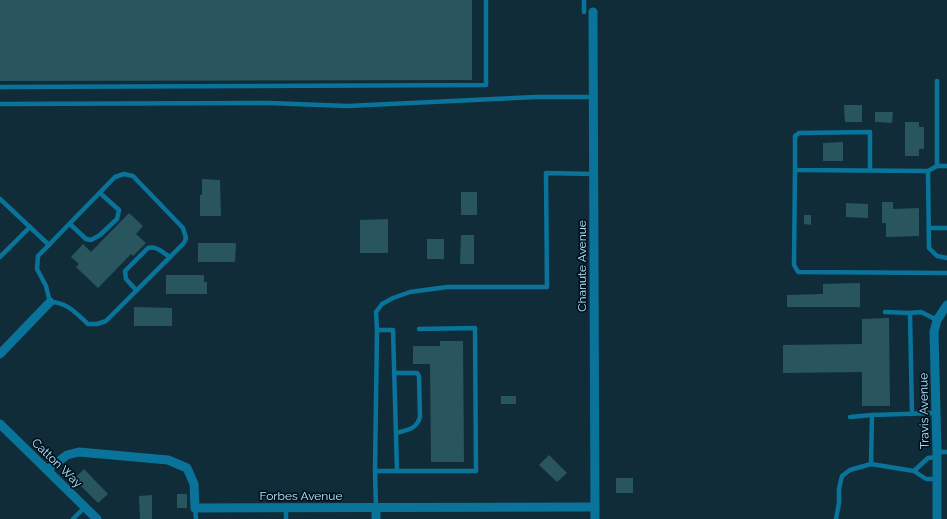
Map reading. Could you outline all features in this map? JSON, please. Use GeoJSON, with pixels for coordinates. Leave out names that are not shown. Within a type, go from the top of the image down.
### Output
{"type":"FeatureCollection","features":[{"type":"Feature","properties":{"kind":"street","name":"Chanute Avenue"},"geometry":{"type":"LineString","coordinates":[[588,12],[593,97],[595,519]]}},
{"type":"Feature","properties":{"kind":"street"},"geometry":{"type":"LineString","coordinates":[[0,354],[50,302]]}},
{"type":"Feature","properties":{"kind":"street"},"geometry":{"type":"LineString","coordinates":[[936,320],[947,305]]}},
{"type":"Feature","properties":{"kind":"street","name":"Travis Avenue"},"geometry":{"type":"LineString","coordinates":[[936,320],[934,332],[937,519]]}},
{"type":"Feature","properties":{"kind":"street","name":"Catton Way"},"geometry":{"type":"LineString","coordinates":[[0,424],[98,519]]}},
{"type":"Feature","properties":{"kind":"street"},"geometry":{"type":"LineString","coordinates":[[47,470],[67,455],[79,452],[168,460],[187,468],[194,484],[195,508]]}},
{"type":"Feature","properties":{"kind":"street","name":"Forbes Avenue"},"geometry":{"type":"LineString","coordinates":[[195,508],[595,507]]}},
{"type":"Feature","properties":{"kind":"street"},"geometry":{"type":"LineString","coordinates":[[376,508],[376,519]]}},
{"type":"Feature","properties":{"kind":"lane"},"geometry":{"type":"LineString","coordinates":[[0,87],[486,86],[486,0]]}},
{"type":"Feature","properties":{"kind":"lane"},"geometry":{"type":"LineString","coordinates":[[584,0],[588,12]]}},
{"type":"Feature","properties":{"kind":"lane"},"geometry":{"type":"LineString","coordinates":[[937,81],[937,166]]}},
{"type":"Feature","properties":{"kind":"lane"},"geometry":{"type":"LineString","coordinates":[[0,104],[268,103],[348,106],[536,97],[593,97]]}},
{"type":"Feature","properties":{"kind":"lane"},"geometry":{"type":"LineString","coordinates":[[870,171],[870,132],[799,133],[795,136],[794,265],[798,272],[947,273]]}},
{"type":"Feature","properties":{"kind":"lane"},"geometry":{"type":"LineString","coordinates":[[795,170],[928,171],[937,166],[947,166]]}},
{"type":"Feature","properties":{"kind":"lane"},"geometry":{"type":"LineString","coordinates":[[928,171],[930,248],[937,256],[947,258]]}},
{"type":"Feature","properties":{"kind":"lane"},"geometry":{"type":"LineString","coordinates":[[376,508],[376,312],[382,304],[410,292],[447,287],[547,287],[546,173],[594,174]]}},
{"type":"Feature","properties":{"kind":"lane"},"geometry":{"type":"LineString","coordinates":[[124,174],[132,176],[183,228],[186,238],[184,243],[106,321],[97,324],[88,324],[67,305],[57,302],[50,302],[46,286],[36,269],[38,256],[100,193],[116,177],[124,174]]}},
{"type":"Feature","properties":{"kind":"lane"},"geometry":{"type":"LineString","coordinates":[[70,224],[86,239],[91,240],[100,235],[116,219],[119,210],[100,193]]}},
{"type":"Feature","properties":{"kind":"lane"},"geometry":{"type":"LineString","coordinates":[[0,199],[49,245]]}},
{"type":"Feature","properties":{"kind":"lane"},"geometry":{"type":"LineString","coordinates":[[0,257],[30,227]]}},
{"type":"Feature","properties":{"kind":"lane"},"geometry":{"type":"LineString","coordinates":[[929,228],[947,228]]}},
{"type":"Feature","properties":{"kind":"lane"},"geometry":{"type":"LineString","coordinates":[[136,290],[126,279],[125,271],[148,248],[157,248],[170,257]]}},
{"type":"Feature","properties":{"kind":"lane"},"geometry":{"type":"LineString","coordinates":[[885,312],[921,312],[936,320]]}},
{"type":"Feature","properties":{"kind":"lane"},"geometry":{"type":"LineString","coordinates":[[910,313],[912,414]]}},
{"type":"Feature","properties":{"kind":"lane"},"geometry":{"type":"LineString","coordinates":[[376,471],[476,471],[475,328],[419,329]]}},
{"type":"Feature","properties":{"kind":"lane"},"geometry":{"type":"LineString","coordinates":[[377,330],[393,330],[397,471]]}},
{"type":"Feature","properties":{"kind":"lane"},"geometry":{"type":"LineString","coordinates":[[395,373],[417,373],[419,376],[420,417],[418,423],[412,428],[396,433]]}},
{"type":"Feature","properties":{"kind":"lane"},"geometry":{"type":"LineString","coordinates":[[850,417],[936,413]]}},
{"type":"Feature","properties":{"kind":"lane"},"geometry":{"type":"LineString","coordinates":[[871,464],[872,416]]}},
{"type":"Feature","properties":{"kind":"lane"},"geometry":{"type":"LineString","coordinates":[[914,471],[928,458],[947,452]]}},
{"type":"Feature","properties":{"kind":"lane"},"geometry":{"type":"LineString","coordinates":[[836,519],[842,476],[850,470],[871,464],[914,471],[926,479],[937,479]]}},
{"type":"Feature","properties":{"kind":"lane"},"geometry":{"type":"LineString","coordinates":[[76,518],[85,507]]}},
{"type":"Feature","properties":{"kind":"lane"},"geometry":{"type":"LineString","coordinates":[[195,508],[196,519]]}},
{"type":"Feature","properties":{"kind":"lane"},"geometry":{"type":"LineString","coordinates":[[286,508],[286,519]]}},
{"type":"Feature","properties":{"kind":"building"},"geometry":{"type":"Polygon","coordinates":[[[0,0],[472,0],[472,80],[0,81],[0,0]]]}},
{"type":"Feature","properties":{"kind":"building"},"geometry":{"type":"Polygon","coordinates":[[[844,105],[862,105],[862,122],[845,122],[844,105]]]}},
{"type":"Feature","properties":{"kind":"building"},"geometry":{"type":"Polygon","coordinates":[[[875,112],[893,112],[892,123],[875,122],[875,112]]]}},
{"type":"Feature","properties":{"kind":"building"},"geometry":{"type":"Polygon","coordinates":[[[905,122],[919,122],[919,127],[924,127],[924,149],[919,149],[919,156],[905,156],[905,122]]]}},
{"type":"Feature","properties":{"kind":"building"},"geometry":{"type":"Polygon","coordinates":[[[843,142],[843,161],[823,161],[823,143],[843,142]]]}},
{"type":"Feature","properties":{"kind":"building"},"geometry":{"type":"Polygon","coordinates":[[[202,179],[220,180],[221,216],[200,216],[202,179]]]}},
{"type":"Feature","properties":{"kind":"building"},"geometry":{"type":"Polygon","coordinates":[[[461,192],[477,192],[477,215],[461,215],[461,192]]]}},
{"type":"Feature","properties":{"kind":"building"},"geometry":{"type":"Polygon","coordinates":[[[882,202],[893,202],[893,209],[919,208],[919,236],[886,237],[886,223],[882,223],[882,202]]]}},
{"type":"Feature","properties":{"kind":"building"},"geometry":{"type":"Polygon","coordinates":[[[846,203],[868,204],[868,218],[846,217],[846,203]]]}},
{"type":"Feature","properties":{"kind":"building"},"geometry":{"type":"Polygon","coordinates":[[[129,213],[143,226],[136,234],[146,243],[133,256],[131,254],[98,288],[76,267],[79,264],[71,257],[83,244],[91,252],[129,213]]]}},
{"type":"Feature","properties":{"kind":"building"},"geometry":{"type":"Polygon","coordinates":[[[804,215],[811,215],[811,225],[804,224],[804,215]]]}},
{"type":"Feature","properties":{"kind":"building"},"geometry":{"type":"Polygon","coordinates":[[[388,219],[388,253],[360,253],[360,220],[388,219]]]}},
{"type":"Feature","properties":{"kind":"building"},"geometry":{"type":"Polygon","coordinates":[[[461,235],[474,235],[474,264],[460,264],[461,235]]]}},
{"type":"Feature","properties":{"kind":"building"},"geometry":{"type":"Polygon","coordinates":[[[427,239],[444,239],[444,259],[427,259],[427,239]]]}},
{"type":"Feature","properties":{"kind":"building"},"geometry":{"type":"Polygon","coordinates":[[[198,243],[236,243],[235,262],[198,262],[198,243]]]}},
{"type":"Feature","properties":{"kind":"building"},"geometry":{"type":"Polygon","coordinates":[[[166,275],[204,275],[204,282],[207,282],[207,294],[166,294],[166,275]]]}},
{"type":"Feature","properties":{"kind":"building"},"geometry":{"type":"Polygon","coordinates":[[[860,283],[860,307],[787,307],[787,295],[823,294],[823,284],[860,283]]]}},
{"type":"Feature","properties":{"kind":"building"},"geometry":{"type":"Polygon","coordinates":[[[134,307],[172,308],[172,326],[134,326],[134,307]]]}},
{"type":"Feature","properties":{"kind":"building"},"geometry":{"type":"Polygon","coordinates":[[[889,318],[890,406],[862,406],[862,372],[783,373],[783,345],[862,344],[862,319],[889,318]]]}},
{"type":"Feature","properties":{"kind":"building"},"geometry":{"type":"Polygon","coordinates":[[[440,341],[463,341],[464,462],[431,462],[430,364],[413,364],[413,346],[440,346],[440,341]]]}},
{"type":"Feature","properties":{"kind":"building"},"geometry":{"type":"Polygon","coordinates":[[[501,396],[516,396],[516,404],[501,404],[501,396]]]}},
{"type":"Feature","properties":{"kind":"building"},"geometry":{"type":"Polygon","coordinates":[[[549,455],[567,473],[557,482],[539,465],[549,455]]]}},
{"type":"Feature","properties":{"kind":"building"},"geometry":{"type":"Polygon","coordinates":[[[84,469],[108,494],[98,503],[74,479],[84,469]]]}},
{"type":"Feature","properties":{"kind":"building"},"geometry":{"type":"Polygon","coordinates":[[[616,478],[633,478],[633,493],[616,493],[616,478]]]}},
{"type":"Feature","properties":{"kind":"building"},"geometry":{"type":"Polygon","coordinates":[[[177,494],[187,494],[187,508],[177,508],[177,494]]]}},
{"type":"Feature","properties":{"kind":"building"},"geometry":{"type":"Polygon","coordinates":[[[152,495],[152,519],[140,519],[139,496],[152,495]]]}}]}
